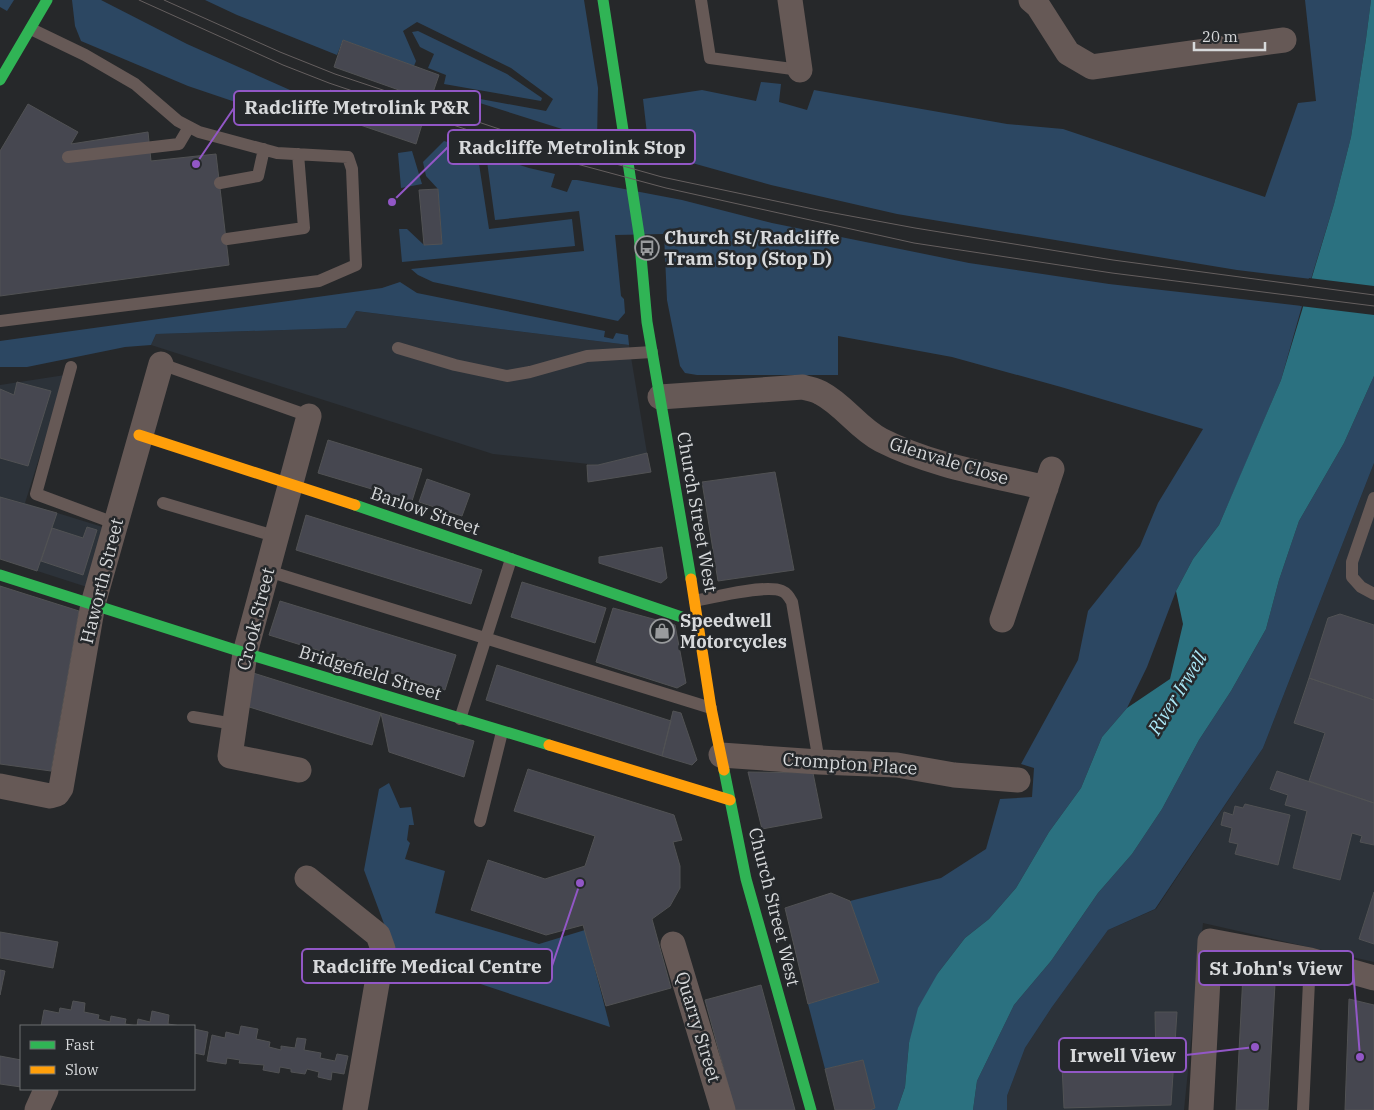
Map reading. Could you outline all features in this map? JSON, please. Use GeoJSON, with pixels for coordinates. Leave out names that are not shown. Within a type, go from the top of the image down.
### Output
{"type":"FeatureCollection","features":[{"type":"Feature","properties":{"kind":"street"},"geometry":{"type":"LineString","coordinates":[[0,80],[47,0]]}},
{"type":"Feature","properties":{"kind":"street","name":"Church Street West"},"geometry":{"type":"LineString","coordinates":[[603,0],[639,234],[647,322],[699,623],[711,708],[746,878],[811,1110]]}},
{"type":"Feature","properties":{"kind":"street"},"geometry":{"type":"LineString","coordinates":[[790,0],[800,70]]}},
{"type":"Feature","properties":{"kind":"street"},"geometry":{"type":"LineString","coordinates":[[1031,0],[1038,6],[1068,53],[1092,67],[1284,40]]}},
{"type":"Feature","properties":{"kind":"street","name":"Haworth Street"},"geometry":{"type":"LineString","coordinates":[[0,786],[50,796],[57,794],[61,788],[93,604],[117,524],[139,435],[161,364]]}},
{"type":"Feature","properties":{"kind":"street","name":"Glenvale Close"},"geometry":{"type":"LineString","coordinates":[[660,397],[803,387],[821,393],[861,427],[881,440],[908,452],[946,464],[1049,479],[1003,582],[1002,620]]}},
{"type":"Feature","properties":{"kind":"street","name":"Crook Street"},"geometry":{"type":"LineString","coordinates":[[299,770],[230,756],[245,653],[310,416]]}},
{"type":"Feature","properties":{"kind":"street","name":"Barlow Street"},"geometry":{"type":"LineString","coordinates":[[139,435],[292,484],[699,623]]}},
{"type":"Feature","properties":{"kind":"street","name":"Bridgefield Street"},"geometry":{"type":"LineString","coordinates":[[0,575],[245,653],[730,800]]}},
{"type":"Feature","properties":{"kind":"street","name":"Crompton Place"},"geometry":{"type":"LineString","coordinates":[[721,755],[819,762],[876,771],[897,765],[954,775],[980,767],[1018,780]]}},
{"type":"Feature","properties":{"kind":"street"},"geometry":{"type":"LineString","coordinates":[[307,878],[378,935],[383,948],[355,1110]]}},
{"type":"Feature","properties":{"kind":"street"},"geometry":{"type":"LineString","coordinates":[[1202,1110],[1210,942],[1310,960],[1374,978]]}},
{"type":"Feature","properties":{"kind":"street","name":"Quarry Street"},"geometry":{"type":"LineString","coordinates":[[673,944],[723,1110]]}},
{"type":"Feature","properties":{"kind":"lane"},"geometry":{"type":"LineString","coordinates":[[701,0],[710,58],[800,70]]}},
{"type":"Feature","properties":{"kind":"lane"},"geometry":{"type":"LineString","coordinates":[[0,321],[319,281],[356,266],[352,169],[348,157],[277,152],[199,132],[178,121],[135,84],[31,29]]}},
{"type":"Feature","properties":{"kind":"lane"},"geometry":{"type":"LineString","coordinates":[[68,157],[179,144],[189,127]]}},
{"type":"Feature","properties":{"kind":"lane"},"geometry":{"type":"LineString","coordinates":[[220,183],[258,176],[264,149]]}},
{"type":"Feature","properties":{"kind":"lane"},"geometry":{"type":"LineString","coordinates":[[227,239],[304,228],[298,154]]}},
{"type":"Feature","properties":{"kind":"lane"},"geometry":{"type":"LineString","coordinates":[[398,348],[455,365],[507,376],[530,372],[587,356],[652,352]]}},
{"type":"Feature","properties":{"kind":"lane"},"geometry":{"type":"LineString","coordinates":[[161,364],[310,416]]}},
{"type":"Feature","properties":{"kind":"lane"},"geometry":{"type":"LineString","coordinates":[[72,368],[36,494],[117,524]]}},
{"type":"Feature","properties":{"kind":"lane"},"geometry":{"type":"LineString","coordinates":[[1374,498],[1352,562],[1352,577],[1361,587],[1374,594]]}},
{"type":"Feature","properties":{"kind":"lane"},"geometry":{"type":"LineString","coordinates":[[163,503],[278,537]]}},
{"type":"Feature","properties":{"kind":"lane"},"geometry":{"type":"LineString","coordinates":[[460,719],[511,559]]}},
{"type":"Feature","properties":{"kind":"lane"},"geometry":{"type":"LineString","coordinates":[[268,571],[711,708]]}},
{"type":"Feature","properties":{"kind":"lane"},"geometry":{"type":"LineString","coordinates":[[695,601],[768,588],[783,591],[788,595],[792,602],[819,762]]}},
{"type":"Feature","properties":{"kind":"lane"},"geometry":{"type":"LineString","coordinates":[[193,717],[234,724]]}},
{"type":"Feature","properties":{"kind":"lane"},"geometry":{"type":"LineString","coordinates":[[480,821],[502,732]]}},
{"type":"Feature","properties":{"kind":"lane"},"geometry":{"type":"LineString","coordinates":[[1303,1110],[1310,960]]}},
{"type":"Feature","properties":{"kind":"shaded area"},"geometry":{"type":"Polygon","coordinates":[[[0,0],[14,0],[7,11],[0,7],[0,0]]]}},
{"type":"Feature","properties":{"kind":"shaded area"},"geometry":{"type":"Polygon","coordinates":[[[72,0],[101,0],[187,44],[326,106],[327,121],[268,113],[188,86],[81,41],[75,26],[72,0]]]}},
{"type":"Feature","properties":{"kind":"shaded area"},"geometry":{"type":"Polygon","coordinates":[[[205,0],[584,0],[598,88],[597,140],[448,93],[546,111],[553,99],[511,68],[417,22],[403,31],[416,61],[414,66],[343,40],[337,55],[237,15],[205,0]]]}},
{"type":"Feature","properties":{"kind":"shaded area"},"geometry":{"type":"Polygon","coordinates":[[[1305,0],[1371,0],[1351,137],[1334,204],[1311,279],[1237,270],[897,214],[771,185],[649,151],[643,99],[702,90],[756,101],[761,82],[781,84],[779,102],[807,110],[814,90],[1007,124],[1063,129],[1265,197],[1298,103],[1316,101],[1305,0]]]}},
{"type":"Feature","properties":{"kind":"shaded area"},"geometry":{"type":"Polygon","coordinates":[[[418,31],[507,74],[542,98],[541,101],[444,84],[446,75],[428,68],[434,54],[420,47],[412,32],[418,31]]]}},
{"type":"Feature","properties":{"kind":"shaded area"},"geometry":{"type":"Polygon","coordinates":[[[444,141],[477,151],[489,229],[572,219],[575,246],[402,262],[399,229],[407,229],[424,245],[442,243],[438,189],[426,176],[423,162],[444,141]]]}},
{"type":"Feature","properties":{"kind":"shaded area"},"geometry":{"type":"Polygon","coordinates":[[[412,151],[422,184],[401,188],[398,153],[412,151]]]}},
{"type":"Feature","properties":{"kind":"shaded area"},"geometry":{"type":"Polygon","coordinates":[[[486,154],[555,174],[551,187],[567,192],[572,180],[577,180],[682,200],[772,223],[969,263],[1109,284],[1302,306],[1281,380],[1219,525],[1193,559],[1176,591],[1147,667],[1127,708],[1102,737],[1081,788],[1049,832],[1016,888],[989,919],[965,938],[938,973],[909,1043],[905,1087],[897,1110],[870,1110],[875,1108],[863,1060],[825,1069],[808,1004],[878,982],[850,901],[941,878],[986,849],[1000,799],[1032,797],[1034,768],[1021,764],[1078,660],[1088,611],[1140,546],[1158,503],[1203,429],[952,357],[838,336],[838,375],[697,375],[685,373],[680,366],[667,300],[664,234],[615,235],[621,296],[624,299],[625,313],[618,321],[433,282],[418,275],[411,269],[584,251],[579,211],[495,220],[486,154]]]}},
{"type":"Feature","properties":{"kind":"shaded area"},"geometry":{"type":"Polygon","coordinates":[[[400,282],[417,293],[605,331],[604,337],[613,339],[616,333],[628,335],[629,345],[356,311],[346,328],[156,334],[151,345],[125,347],[27,367],[0,367],[0,341],[382,288],[400,282]]]}},
{"type":"Feature","properties":{"kind":"shaded area"},"geometry":{"type":"Polygon","coordinates":[[[355,311],[629,345],[647,453],[598,465],[493,454],[151,345],[156,334],[345,328],[355,311]]]}},
{"type":"Feature","properties":{"kind":"shaded area"},"geometry":{"type":"Polygon","coordinates":[[[65,375],[25,503],[106,528],[87,587],[0,559],[0,385],[65,375]]]}},
{"type":"Feature","properties":{"kind":"shaded area"},"geometry":{"type":"Polygon","coordinates":[[[1374,376],[1374,463],[1263,748],[1155,909],[1108,930],[1052,1007],[1025,1048],[1007,1096],[1007,1110],[973,1110],[977,1081],[1014,1005],[1051,961],[1098,893],[1132,854],[1162,809],[1199,740],[1231,691],[1266,629],[1279,580],[1299,521],[1344,443],[1374,376]]]}},
{"type":"Feature","properties":{"kind":"shaded area"},"geometry":{"type":"Polygon","coordinates":[[[1374,463],[1374,962],[1203,923],[1184,1110],[1007,1110],[1007,1096],[1025,1048],[1052,1007],[1108,930],[1156,909],[1263,748],[1374,463]]]}},
{"type":"Feature","properties":{"kind":"shaded area"},"geometry":{"type":"Polygon","coordinates":[[[389,783],[400,808],[411,807],[414,825],[409,825],[407,840],[410,843],[405,859],[445,871],[435,913],[539,944],[585,930],[610,1027],[396,956],[364,870],[379,789],[389,783]]]}},
{"type":"Feature","properties":{"kind":"water","name":"River Irwell"},"geometry":{"type":"Polygon","coordinates":[[[1371,0],[1374,0],[1374,376],[1344,443],[1299,521],[1279,580],[1266,629],[1231,691],[1199,740],[1162,809],[1132,854],[1098,893],[1051,961],[1014,1005],[977,1081],[973,1110],[897,1110],[905,1087],[909,1043],[918,1008],[938,973],[965,938],[989,919],[1016,888],[1049,832],[1081,788],[1102,737],[1127,708],[1170,679],[1183,624],[1176,591],[1193,559],[1219,525],[1281,380],[1334,204],[1351,137],[1371,0]]]}},
{"type":"Feature","properties":{"kind":"pier"},"geometry":{"type":"Polygon","coordinates":[[[1309,278],[1374,286],[1374,315],[1300,306],[1309,278]]]}},
{"type":"Feature","properties":{"kind":"building"},"geometry":{"type":"Polygon","coordinates":[[[343,40],[439,75],[430,101],[334,67],[343,40]]]}},
{"type":"Feature","properties":{"kind":"building"},"geometry":{"type":"Polygon","coordinates":[[[330,90],[423,121],[416,144],[325,113],[330,90]]]}},
{"type":"Feature","properties":{"kind":"building"},"geometry":{"type":"Polygon","coordinates":[[[28,104],[78,132],[71,144],[148,132],[151,161],[216,154],[229,265],[0,296],[0,151],[28,104]]]}},
{"type":"Feature","properties":{"kind":"building"},"geometry":{"type":"Polygon","coordinates":[[[438,189],[442,244],[424,245],[419,190],[438,189]]]}},
{"type":"Feature","properties":{"kind":"building"},"geometry":{"type":"Polygon","coordinates":[[[17,382],[51,391],[28,466],[0,458],[0,389],[14,395],[17,382]]]}},
{"type":"Feature","properties":{"kind":"building"},"geometry":{"type":"Polygon","coordinates":[[[328,440],[422,469],[412,501],[318,473],[328,440]]]}},
{"type":"Feature","properties":{"kind":"building"},"geometry":{"type":"Polygon","coordinates":[[[647,453],[651,472],[588,482],[587,465],[598,465],[647,453]]]}},
{"type":"Feature","properties":{"kind":"building"},"geometry":{"type":"Polygon","coordinates":[[[775,472],[794,570],[718,581],[702,482],[775,472]]]}},
{"type":"Feature","properties":{"kind":"building"},"geometry":{"type":"Polygon","coordinates":[[[427,479],[470,494],[462,516],[419,502],[427,479]]]}},
{"type":"Feature","properties":{"kind":"building"},"geometry":{"type":"Polygon","coordinates":[[[0,497],[57,513],[37,571],[0,559],[0,497]]]}},
{"type":"Feature","properties":{"kind":"building"},"geometry":{"type":"Polygon","coordinates":[[[306,515],[482,570],[471,604],[296,550],[306,515]]]}},
{"type":"Feature","properties":{"kind":"building"},"geometry":{"type":"Polygon","coordinates":[[[87,527],[97,530],[83,575],[41,561],[52,528],[83,538],[87,527]]]}},
{"type":"Feature","properties":{"kind":"building"},"geometry":{"type":"Polygon","coordinates":[[[662,547],[667,578],[661,583],[599,563],[599,557],[662,547]]]}},
{"type":"Feature","properties":{"kind":"building"},"geometry":{"type":"Polygon","coordinates":[[[522,582],[606,608],[595,643],[511,617],[522,582]]]}},
{"type":"Feature","properties":{"kind":"building"},"geometry":{"type":"Polygon","coordinates":[[[0,586],[79,611],[51,771],[0,764],[0,586]]]}},
{"type":"Feature","properties":{"kind":"building"},"geometry":{"type":"Polygon","coordinates":[[[280,601],[456,655],[445,690],[269,635],[280,601]]]}},
{"type":"Feature","properties":{"kind":"building"},"geometry":{"type":"Polygon","coordinates":[[[613,608],[675,625],[686,683],[677,688],[596,662],[613,608]]]}},
{"type":"Feature","properties":{"kind":"building"},"geometry":{"type":"Polygon","coordinates":[[[1340,614],[1374,625],[1374,700],[1309,678],[1328,618],[1340,614]]]}},
{"type":"Feature","properties":{"kind":"building"},"geometry":{"type":"Polygon","coordinates":[[[497,665],[671,721],[662,756],[486,700],[497,665]]]}},
{"type":"Feature","properties":{"kind":"building"},"geometry":{"type":"Polygon","coordinates":[[[250,672],[381,713],[372,745],[246,706],[250,672]]]}},
{"type":"Feature","properties":{"kind":"building"},"geometry":{"type":"Polygon","coordinates":[[[1309,678],[1374,700],[1374,803],[1309,781],[1325,733],[1294,723],[1309,678]]]}},
{"type":"Feature","properties":{"kind":"building"},"geometry":{"type":"Polygon","coordinates":[[[673,711],[681,713],[697,760],[692,765],[662,756],[673,711]]]}},
{"type":"Feature","properties":{"kind":"building"},"geometry":{"type":"Polygon","coordinates":[[[381,713],[474,741],[464,777],[389,752],[381,713]]]}},
{"type":"Feature","properties":{"kind":"building"},"geometry":{"type":"Polygon","coordinates":[[[528,769],[674,815],[682,840],[673,842],[680,866],[680,888],[670,906],[652,919],[671,988],[606,1006],[583,925],[546,935],[471,910],[488,860],[545,879],[585,866],[595,836],[514,811],[528,769]]]}},
{"type":"Feature","properties":{"kind":"building"},"geometry":{"type":"Polygon","coordinates":[[[1277,771],[1374,803],[1374,845],[1360,842],[1362,836],[1352,833],[1340,880],[1293,868],[1307,811],[1285,805],[1288,795],[1270,789],[1277,771]]]}},
{"type":"Feature","properties":{"kind":"building"},"geometry":{"type":"Polygon","coordinates":[[[748,772],[813,773],[822,818],[762,829],[748,772]]]}},
{"type":"Feature","properties":{"kind":"building"},"geometry":{"type":"Polygon","coordinates":[[[1245,804],[1290,815],[1278,865],[1235,854],[1238,844],[1229,842],[1232,828],[1221,825],[1224,812],[1233,815],[1235,806],[1243,808],[1245,804]]]}},
{"type":"Feature","properties":{"kind":"building"},"geometry":{"type":"Polygon","coordinates":[[[1374,892],[1374,944],[1359,939],[1374,892]]]}},
{"type":"Feature","properties":{"kind":"building"},"geometry":{"type":"Polygon","coordinates":[[[831,893],[850,901],[879,982],[808,1004],[785,908],[831,893]]]}},
{"type":"Feature","properties":{"kind":"building"},"geometry":{"type":"Polygon","coordinates":[[[0,932],[58,942],[53,968],[0,958],[0,932]]]}},
{"type":"Feature","properties":{"kind":"building"},"geometry":{"type":"Polygon","coordinates":[[[0,970],[5,971],[0,995],[0,970]]]}},
{"type":"Feature","properties":{"kind":"building"},"geometry":{"type":"Polygon","coordinates":[[[1243,974],[1275,984],[1268,1110],[1236,1110],[1243,974]]]}},
{"type":"Feature","properties":{"kind":"building"},"geometry":{"type":"Polygon","coordinates":[[[761,985],[795,1110],[735,1110],[705,1000],[761,985]]]}},
{"type":"Feature","properties":{"kind":"building"},"geometry":{"type":"Polygon","coordinates":[[[1349,999],[1374,1005],[1374,1110],[1345,1110],[1349,999]]]}},
{"type":"Feature","properties":{"kind":"building"},"geometry":{"type":"Polygon","coordinates":[[[73,1001],[85,1003],[84,1012],[99,1015],[98,1019],[110,1022],[111,1016],[126,1019],[125,1024],[131,1025],[41,1025],[44,1010],[59,1013],[60,1008],[71,1010],[73,1001]]]}},
{"type":"Feature","properties":{"kind":"building"},"geometry":{"type":"Polygon","coordinates":[[[152,1011],[169,1015],[168,1024],[174,1025],[137,1025],[138,1019],[150,1022],[152,1011]]]}},
{"type":"Feature","properties":{"kind":"building"},"geometry":{"type":"Polygon","coordinates":[[[1155,1012],[1177,1012],[1171,1105],[1064,1108],[1062,1065],[1156,1061],[1155,1012]]]}},
{"type":"Feature","properties":{"kind":"building"},"geometry":{"type":"Polygon","coordinates":[[[241,1026],[258,1029],[256,1039],[270,1042],[269,1047],[281,1050],[281,1046],[295,1048],[297,1038],[306,1039],[304,1050],[321,1053],[320,1058],[335,1061],[337,1054],[348,1056],[344,1074],[332,1072],[331,1080],[318,1077],[319,1072],[307,1069],[305,1074],[291,1072],[291,1069],[280,1067],[279,1073],[263,1070],[264,1065],[239,1063],[240,1060],[227,1058],[226,1064],[207,1061],[212,1035],[225,1038],[226,1032],[239,1035],[241,1026]]]}},
{"type":"Feature","properties":{"kind":"building"},"geometry":{"type":"Polygon","coordinates":[[[195,1029],[208,1032],[204,1055],[195,1053],[195,1029]]]}},
{"type":"Feature","properties":{"kind":"building"},"geometry":{"type":"Polygon","coordinates":[[[0,1056],[20,1060],[20,1087],[0,1084],[0,1056]]]}},
{"type":"Feature","properties":{"kind":"building"},"geometry":{"type":"Polygon","coordinates":[[[863,1060],[875,1108],[870,1110],[835,1110],[825,1069],[863,1060]]]}},
{"type":"Feature","properties":{"kind":"tram line"},"geometry":{"type":"LineString","coordinates":[[139,0],[283,65],[329,83],[536,153],[666,188],[914,243],[1112,273],[1374,306]]}},
{"type":"Feature","properties":{"kind":"tram line"},"geometry":{"type":"LineString","coordinates":[[164,0],[280,52],[335,74],[538,142],[662,177],[818,210],[915,228],[1113,260],[1374,295]]}},
{"type":"Feature","properties":{"kind":"traffic: fast"},"geometry":{"type":"LineString","coordinates":[[0,80],[47,0]]}},
{"type":"Feature","properties":{"kind":"traffic: fast"},"geometry":{"type":"LineString","coordinates":[[603,0],[639,234],[647,322],[691,579]]}},
{"type":"Feature","properties":{"kind":"traffic: fast"},"geometry":{"type":"LineString","coordinates":[[355,505],[699,623]]}},
{"type":"Feature","properties":{"kind":"traffic: fast"},"geometry":{"type":"LineString","coordinates":[[0,575],[245,653],[549,745]]}},
{"type":"Feature","properties":{"kind":"traffic: fast"},"geometry":{"type":"LineString","coordinates":[[724,770],[746,879],[811,1110]]}},
{"type":"Feature","properties":{"kind":"traffic: slow"},"geometry":{"type":"LineString","coordinates":[[139,435],[355,505]]}},
{"type":"Feature","properties":{"kind":"traffic: slow"},"geometry":{"type":"LineString","coordinates":[[691,579],[711,708],[724,770]]}},
{"type":"Feature","properties":{"kind":"traffic: slow"},"geometry":{"type":"LineString","coordinates":[[549,745],[730,800]]}},
{"type":"Feature","properties":{"kind":"place","name":"Radcliffe Metrolink P&R"},"geometry":{"type":"Point","coordinates":[196,164]}},
{"type":"Feature","properties":{"kind":"place","name":"Radcliffe Metrolink Stop"},"geometry":{"type":"Point","coordinates":[392,202]}},
{"type":"Feature","properties":{"kind":"place","name":"Church St/Radcliffe Tram Stop (Stop D)"},"geometry":{"type":"Point","coordinates":[647,248]}},
{"type":"Feature","properties":{"kind":"place","name":"Speedwell Motorcycles"},"geometry":{"type":"Point","coordinates":[662,631]}},
{"type":"Feature","properties":{"kind":"place","name":"Radcliffe Medical Centre"},"geometry":{"type":"Point","coordinates":[580,883]}},
{"type":"Feature","properties":{"kind":"place","name":"Irwell View"},"geometry":{"type":"Point","coordinates":[1255,1047]}},
{"type":"Feature","properties":{"kind":"place","name":"St John's View"},"geometry":{"type":"Point","coordinates":[1360,1057]}}]}
